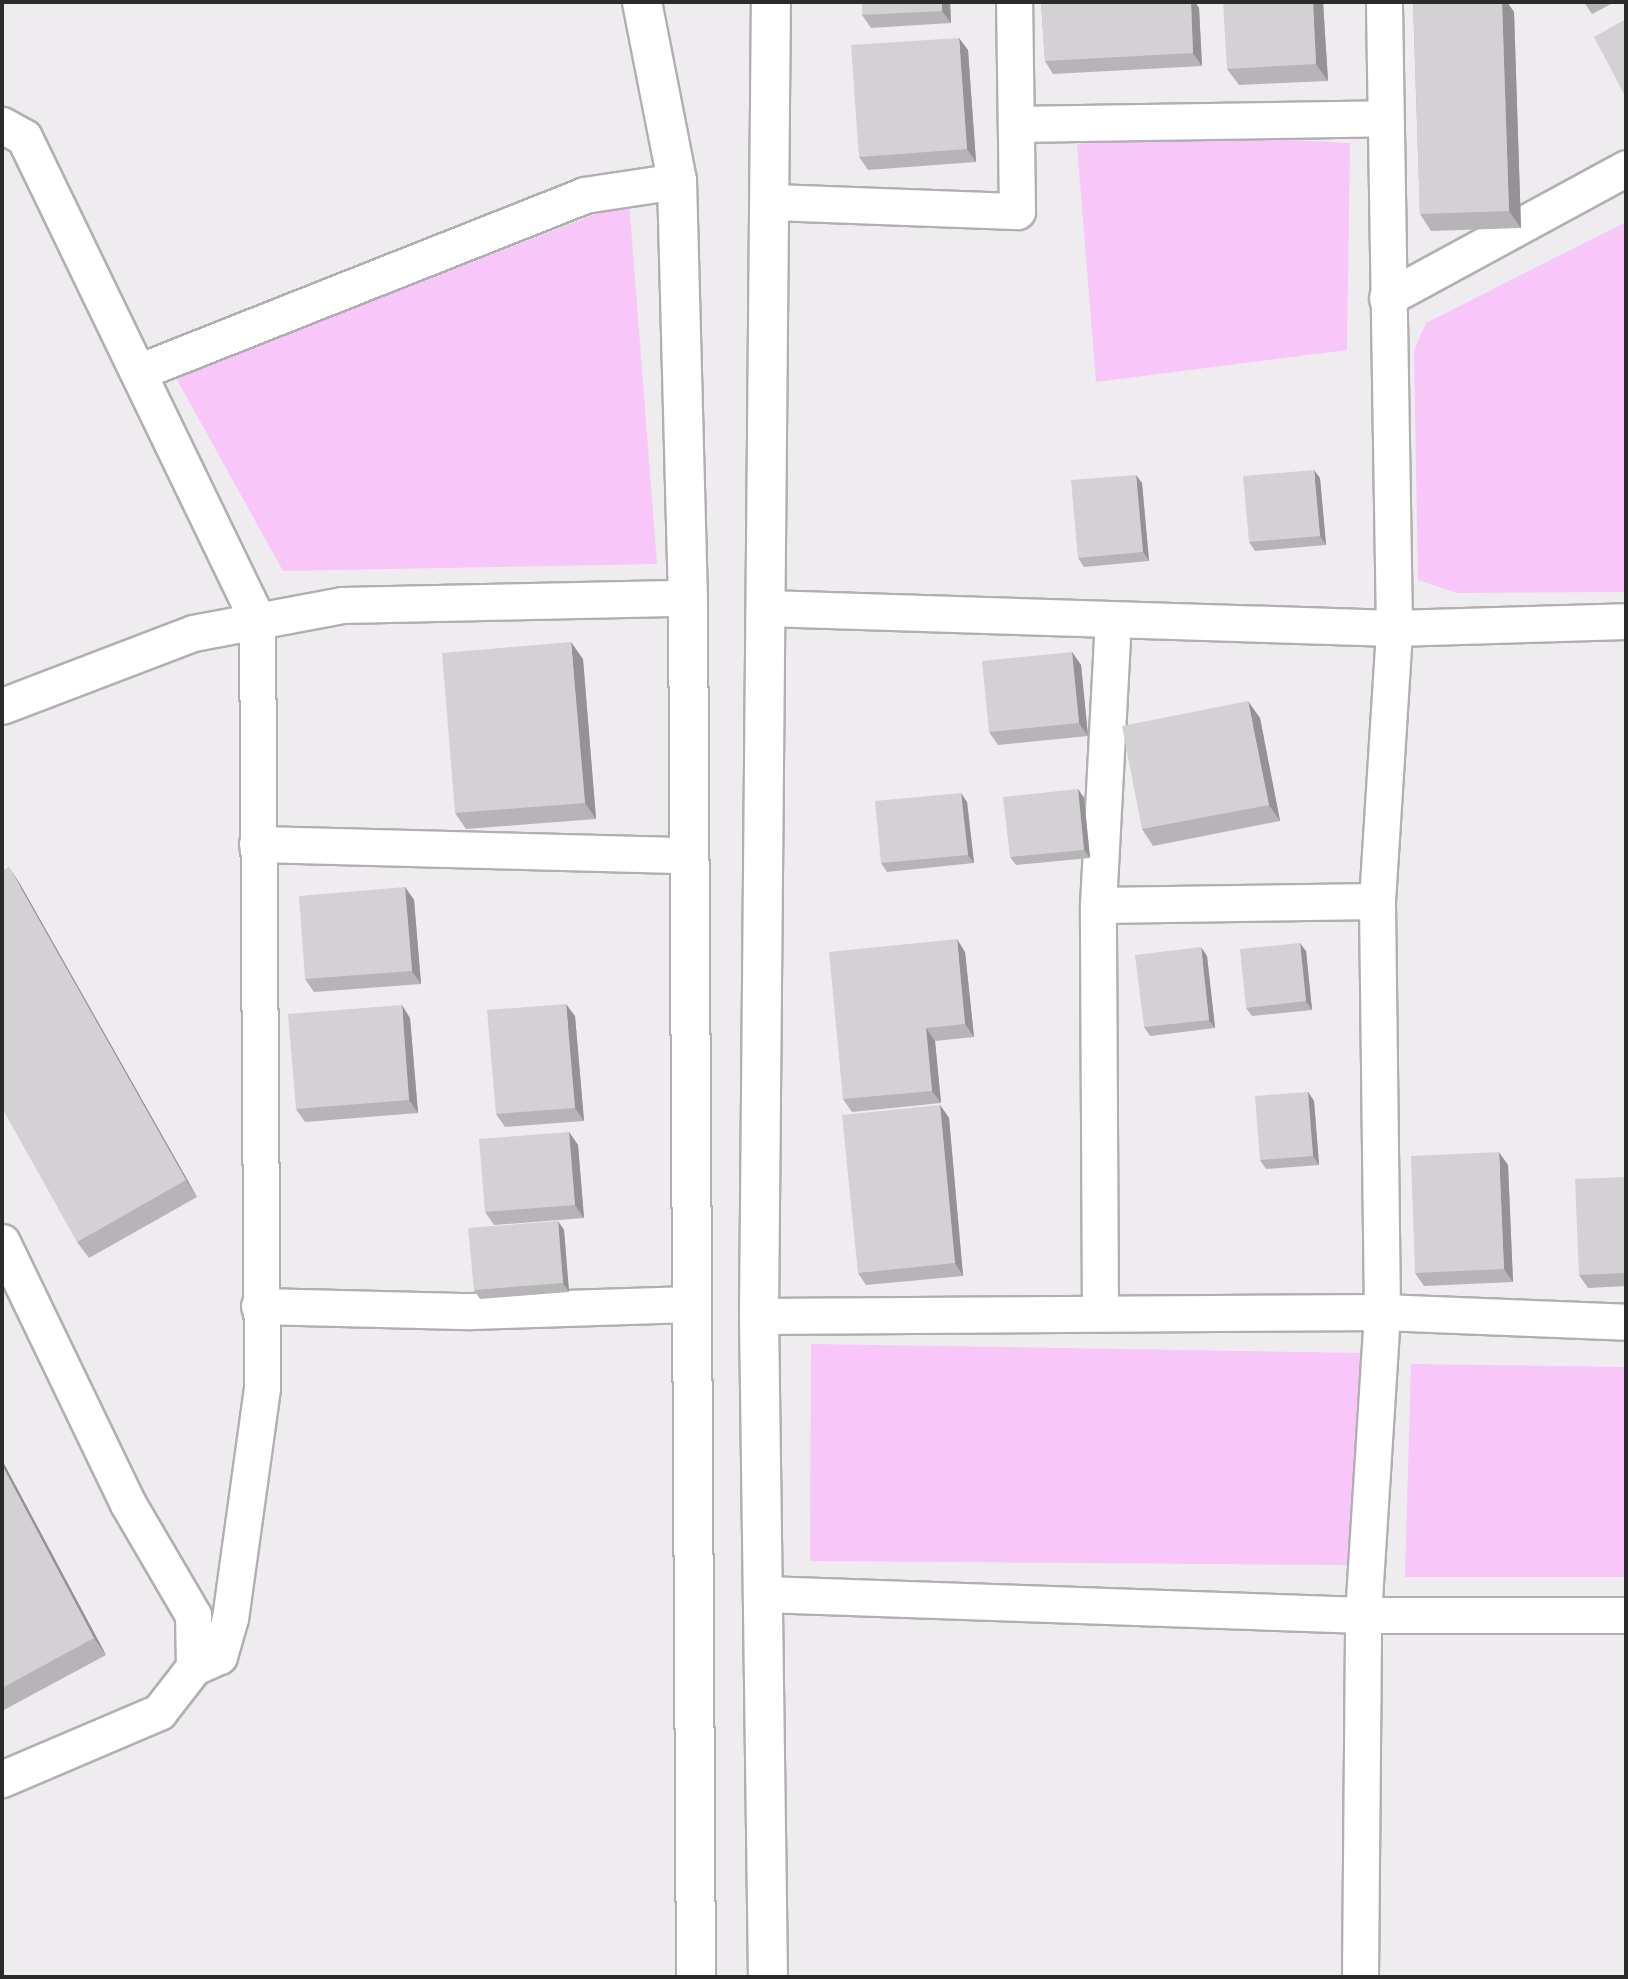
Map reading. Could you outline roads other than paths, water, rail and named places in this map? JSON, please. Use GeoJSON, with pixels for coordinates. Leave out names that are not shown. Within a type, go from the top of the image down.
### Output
{"type":"FeatureCollection","features":[{"type":"Feature","properties":{"kind":"main road"},"geometry":{"type":"LineString","coordinates":[[642,2],[677,181],[688,598],[696,1977]]}},
{"type":"Feature","properties":{"kind":"main road"},"geometry":{"type":"LineString","coordinates":[[768,1977],[759,1315],[771,2]]}},
{"type":"Feature","properties":{"kind":"street"},"geometry":{"type":"LineString","coordinates":[[770,202],[1017,211],[1014,2]]}},
{"type":"Feature","properties":{"kind":"street"},"geometry":{"type":"LineString","coordinates":[[1360,1977],[1363,1615],[1382,1312],[1377,901],[1394,628],[1384,2]]}},
{"type":"Feature","properties":{"kind":"street"},"geometry":{"type":"LineString","coordinates":[[1016,124],[1385,118]]}},
{"type":"Feature","properties":{"kind":"street"},"geometry":{"type":"LineString","coordinates":[[2,125],[24,137],[257,619],[259,1306],[262,1388],[229,1618],[219,1656],[194,1667],[159,1712],[2,1779]]}},
{"type":"Feature","properties":{"kind":"street"},"geometry":{"type":"LineString","coordinates":[[1387,298],[1626,168]]}},
{"type":"Feature","properties":{"kind":"street"},"geometry":{"type":"LineString","coordinates":[[138,372],[584,195],[677,181]]}},
{"type":"Feature","properties":{"kind":"street"},"geometry":{"type":"LineString","coordinates":[[2,706],[193,633],[342,605],[688,598]]}},
{"type":"Feature","properties":{"kind":"street"},"geometry":{"type":"LineString","coordinates":[[766,608],[1394,628],[1626,621]]}},
{"type":"Feature","properties":{"kind":"street"},"geometry":{"type":"LineString","coordinates":[[1100,1313],[1098,905],[1113,619]]}},
{"type":"Feature","properties":{"kind":"street"},"geometry":{"type":"LineString","coordinates":[[257,844],[688,855]]}},
{"type":"Feature","properties":{"kind":"street"},"geometry":{"type":"LineString","coordinates":[[1098,905],[1377,901]]}},
{"type":"Feature","properties":{"kind":"street"},"geometry":{"type":"LineString","coordinates":[[2,1242],[127,1502],[193,1615],[194,1667]]}},
{"type":"Feature","properties":{"kind":"street"},"geometry":{"type":"LineString","coordinates":[[259,1306],[471,1311],[691,1304]]}},
{"type":"Feature","properties":{"kind":"street"},"geometry":{"type":"LineString","coordinates":[[759,1315],[1382,1312],[1626,1322]]}},
{"type":"Feature","properties":{"kind":"street"},"geometry":{"type":"LineString","coordinates":[[764,1594],[1363,1615],[1626,1615]]}}]}
